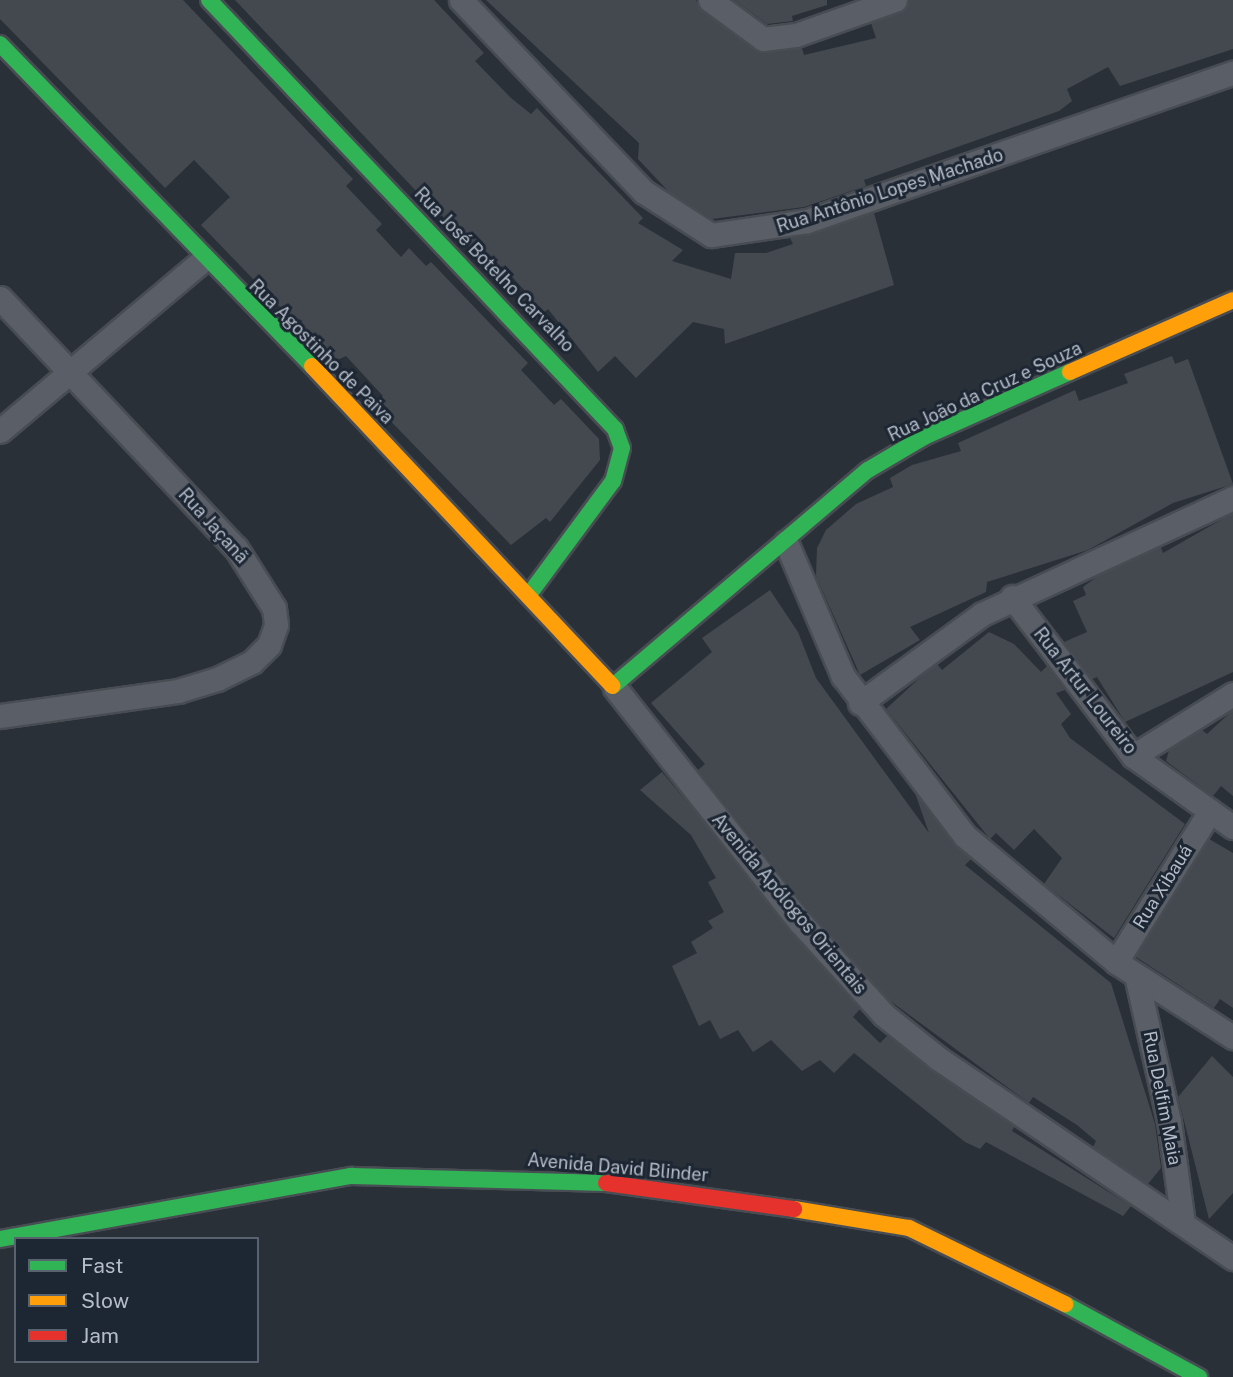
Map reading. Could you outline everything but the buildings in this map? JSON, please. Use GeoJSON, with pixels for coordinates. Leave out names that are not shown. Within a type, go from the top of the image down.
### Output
{"type":"FeatureCollection","features":[{"type":"Feature","properties":{"kind":"main road","name":"Rua José Botelho Carvalho"},"geometry":{"type":"LineString","coordinates":[[209,0],[615,429],[622,448],[613,481],[531,592]]}},
{"type":"Feature","properties":{"kind":"main road","name":"Rua Agostinho de Paiva"},"geometry":{"type":"LineString","coordinates":[[0,44],[203,260],[531,592],[615,688]]}},
{"type":"Feature","properties":{"kind":"main road","name":"Rua João da Cruz e Souza"},"geometry":{"type":"LineString","coordinates":[[615,688],[868,470],[924,437],[1233,300]]}},
{"type":"Feature","properties":{"kind":"main road","name":"Avenida David Blinder"},"geometry":{"type":"LineString","coordinates":[[0,1239],[351,1176],[572,1180],[683,1191],[909,1228],[977,1256],[1199,1377]]}},
{"type":"Feature","properties":{"kind":"street","name":"Rua Antônio Lopes Machado"},"geometry":{"type":"LineString","coordinates":[[461,0],[644,192],[711,235],[807,221],[1233,73]]}},
{"type":"Feature","properties":{"kind":"street"},"geometry":{"type":"LineString","coordinates":[[710,0],[763,39],[796,35],[895,0]]}},
{"type":"Feature","properties":{"kind":"street"},"geometry":{"type":"LineString","coordinates":[[0,431],[63,372],[203,260]]}},
{"type":"Feature","properties":{"kind":"street","name":"Rua Jaçanã"},"geometry":{"type":"LineString","coordinates":[[0,299],[63,372],[236,548],[274,608],[275,634],[252,662],[191,687],[0,716]]}},
{"type":"Feature","properties":{"kind":"street"},"geometry":{"type":"LineString","coordinates":[[860,703],[936,643],[1012,597],[1233,498]]}},
{"type":"Feature","properties":{"kind":"street"},"geometry":{"type":"LineString","coordinates":[[786,541],[829,649],[860,703],[965,836],[1116,962],[1233,1037]]}},
{"type":"Feature","properties":{"kind":"street","name":"Rua Artur Loureiro"},"geometry":{"type":"LineString","coordinates":[[1012,597],[1133,756],[1233,827]]}},
{"type":"Feature","properties":{"kind":"street","name":"Avenida Apólogos Orientais"},"geometry":{"type":"LineString","coordinates":[[615,688],[800,922],[884,1015],[939,1059],[1233,1258]]}},
{"type":"Feature","properties":{"kind":"street"},"geometry":{"type":"LineString","coordinates":[[1133,756],[1233,694]]}},
{"type":"Feature","properties":{"kind":"street","name":"Rua Xibauá"},"geometry":{"type":"LineString","coordinates":[[1116,962],[1210,811]]}},
{"type":"Feature","properties":{"kind":"street","name":"Rua Delfim Maia"},"geometry":{"type":"LineString","coordinates":[[1136,975],[1169,1121],[1183,1223]]}},
{"type":"Feature","properties":{"kind":"traffic: fast"},"geometry":{"type":"LineString","coordinates":[[209,0],[615,429],[622,448],[613,481],[531,592]]}},
{"type":"Feature","properties":{"kind":"traffic: fast"},"geometry":{"type":"LineString","coordinates":[[0,44],[312,366]]}},
{"type":"Feature","properties":{"kind":"traffic: fast"},"geometry":{"type":"LineString","coordinates":[[613,686],[868,470],[924,437],[1070,372]]}},
{"type":"Feature","properties":{"kind":"traffic: fast"},"geometry":{"type":"LineString","coordinates":[[0,1239],[351,1176],[606,1183]]}},
{"type":"Feature","properties":{"kind":"traffic: fast"},"geometry":{"type":"LineString","coordinates":[[1065,1304],[1199,1377]]}},
{"type":"Feature","properties":{"kind":"traffic: slow"},"geometry":{"type":"LineString","coordinates":[[1070,372],[1233,300]]}},
{"type":"Feature","properties":{"kind":"traffic: slow"},"geometry":{"type":"LineString","coordinates":[[312,366],[613,686]]}},
{"type":"Feature","properties":{"kind":"traffic: slow"},"geometry":{"type":"LineString","coordinates":[[794,1209],[909,1228],[1065,1304]]}},
{"type":"Feature","properties":{"kind":"traffic: jam"},"geometry":{"type":"LineString","coordinates":[[606,1183],[794,1209]]}}]}
